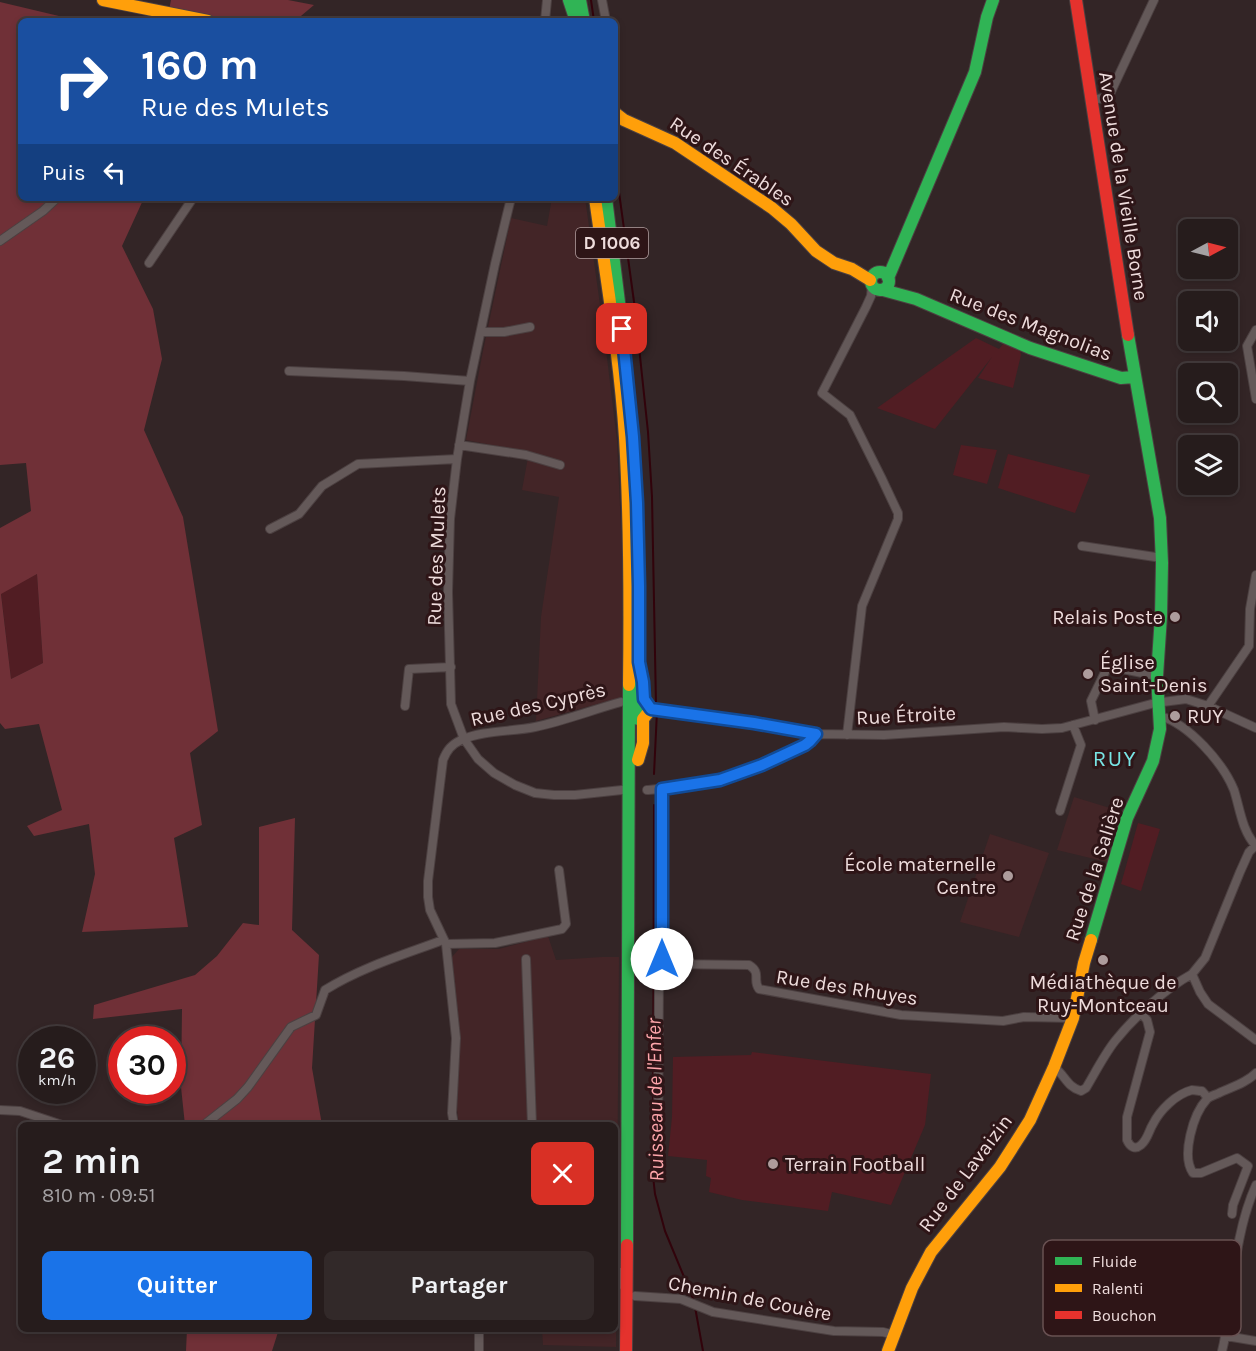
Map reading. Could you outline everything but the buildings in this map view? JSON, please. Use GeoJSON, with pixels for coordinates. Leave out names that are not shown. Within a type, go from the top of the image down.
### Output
{"type":"FeatureCollection","features":[{"type":"Feature","properties":{"kind":"main road"},"geometry":{"type":"LineString","coordinates":[[103,0],[191,18]]}},
{"type":"Feature","properties":{"kind":"main road"},"geometry":{"type":"LineString","coordinates":[[569,0],[575,18]]}},
{"type":"Feature","properties":{"kind":"main road"},"geometry":{"type":"LineString","coordinates":[[580,0],[583,18]]}},
{"type":"Feature","properties":{"kind":"main road"},"geometry":{"type":"LineString","coordinates":[[880,281],[898,252],[975,72],[993,0]]}},
{"type":"Feature","properties":{"kind":"main road","name":"Avenue de la Vieille Borne"},"geometry":{"type":"LineString","coordinates":[[1076,0],[1134,377]]}},
{"type":"Feature","properties":{"kind":"main road","name":"Rue des Érables"},"geometry":{"type":"LineString","coordinates":[[618,117],[675,143],[772,208],[816,251],[834,262],[880,281]]}},
{"type":"Feature","properties":{"kind":"main road","name":"D 1006"},"geometry":{"type":"LineString","coordinates":[[595,201],[619,372],[625,437],[630,551],[626,1351]]}},
{"type":"Feature","properties":{"kind":"main road","name":"D 1006"},"geometry":{"type":"LineString","coordinates":[[606,201],[633,437],[639,552],[635,1351]]}},
{"type":"Feature","properties":{"kind":"main road","name":"Rue des Magnolias"},"geometry":{"type":"LineString","coordinates":[[880,281],[1030,348],[1121,378],[1134,377]]}},
{"type":"Feature","properties":{"kind":"main road","name":"Rue de la Salière"},"geometry":{"type":"LineString","coordinates":[[1073,1018],[1084,963],[1128,818],[1152,761],[1160,729],[1157,676],[1161,616],[1155,556],[1160,518],[1134,377]]}},
{"type":"Feature","properties":{"kind":"main road"},"geometry":{"type":"LineString","coordinates":[[638,760],[643,743],[643,719],[657,710],[644,699],[639,662]]}},
{"type":"Feature","properties":{"kind":"main road","name":"Rue de Lavaizin"},"geometry":{"type":"LineString","coordinates":[[888,1351],[913,1286],[931,1251],[1000,1167],[1030,1120],[1073,1018]]}},
{"type":"Feature","properties":{"kind":"street"},"geometry":{"type":"LineString","coordinates":[[545,18],[547,0]]}},
{"type":"Feature","properties":{"kind":"street"},"geometry":{"type":"LineString","coordinates":[[602,0],[605,18]]}},
{"type":"Feature","properties":{"kind":"street"},"geometry":{"type":"LineString","coordinates":[[1092,100],[1110,94],[1154,0]]}},
{"type":"Feature","properties":{"kind":"street"},"geometry":{"type":"LineString","coordinates":[[0,241],[43,212],[54,201]]}},
{"type":"Feature","properties":{"kind":"street"},"geometry":{"type":"LineString","coordinates":[[149,263],[191,201]]}},
{"type":"Feature","properties":{"kind":"street","name":"Rue des Mulets"},"geometry":{"type":"LineString","coordinates":[[510,201],[470,381],[450,519],[448,592],[452,704],[464,739],[478,759],[494,773],[525,790],[562,796],[622,790]]}},
{"type":"Feature","properties":{"kind":"street"},"geometry":{"type":"LineString","coordinates":[[847,735],[862,606],[898,519],[895,506],[850,415],[822,393],[880,281]]}},
{"type":"Feature","properties":{"kind":"street"},"geometry":{"type":"LineString","coordinates":[[481,332],[504,332],[530,327]]}},
{"type":"Feature","properties":{"kind":"street"},"geometry":{"type":"LineString","coordinates":[[1256,330],[1247,346],[1256,399]]}},
{"type":"Feature","properties":{"kind":"street"},"geometry":{"type":"LineString","coordinates":[[289,371],[470,381]]}},
{"type":"Feature","properties":{"kind":"street"},"geometry":{"type":"LineString","coordinates":[[459,445],[526,455],[560,465]]}},
{"type":"Feature","properties":{"kind":"street"},"geometry":{"type":"LineString","coordinates":[[270,528],[299,514],[322,486],[358,464],[457,459]]}},
{"type":"Feature","properties":{"kind":"street"},"geometry":{"type":"LineString","coordinates":[[1082,546],[1155,556]]}},
{"type":"Feature","properties":{"kind":"street"},"geometry":{"type":"LineString","coordinates":[[1208,706],[1253,645],[1250,609],[1256,575]]}},
{"type":"Feature","properties":{"kind":"street"},"geometry":{"type":"LineString","coordinates":[[1095,720],[1091,700],[1108,666],[1157,676]]}},
{"type":"Feature","properties":{"kind":"street"},"geometry":{"type":"LineString","coordinates":[[405,706],[409,669],[451,667]]}},
{"type":"Feature","properties":{"kind":"street","name":"Rue des Cyprès"},"geometry":{"type":"LineString","coordinates":[[629,675],[621,702],[629,717]]}},
{"type":"Feature","properties":{"kind":"street","name":"Rue Étroite"},"geometry":{"type":"LineString","coordinates":[[657,710],[816,734],[901,734],[1004,726],[1062,728],[1160,702],[1186,699],[1208,706],[1256,728]]}},
{"type":"Feature","properties":{"kind":"street","name":"Rue des Cyprès"},"geometry":{"type":"LineString","coordinates":[[464,739],[482,734],[535,727],[621,702]]}},
{"type":"Feature","properties":{"kind":"street"},"geometry":{"type":"LineString","coordinates":[[1054,1067],[1061,1072],[1071,1087],[1081,1091],[1086,1088],[1114,1041],[1166,991],[1192,974],[1205,958],[1249,852],[1256,846],[1247,833],[1233,788],[1208,751],[1185,729],[1166,717],[1160,716]]}},
{"type":"Feature","properties":{"kind":"street"},"geometry":{"type":"LineString","coordinates":[[1060,811],[1081,745],[1073,725]]}},
{"type":"Feature","properties":{"kind":"street"},"geometry":{"type":"LineString","coordinates":[[647,790],[711,782],[740,774],[805,745],[816,734]]}},
{"type":"Feature","properties":{"kind":"street"},"geometry":{"type":"LineString","coordinates":[[454,1122],[456,1038],[444,942],[430,910],[428,881],[443,760],[452,745],[464,739]]}},
{"type":"Feature","properties":{"kind":"street"},"geometry":{"type":"LineString","coordinates":[[658,1148],[659,969],[662,959],[662,789]]}},
{"type":"Feature","properties":{"kind":"street"},"geometry":{"type":"LineString","coordinates":[[208,1122],[237,1099],[248,1087],[291,1027],[316,1015],[325,990],[343,979],[377,964],[444,942],[495,943],[562,929],[566,924],[559,870]]}},
{"type":"Feature","properties":{"kind":"street"},"geometry":{"type":"LineString","coordinates":[[526,959],[532,1122]]}},
{"type":"Feature","properties":{"kind":"street","name":"Rue des Rhuyes"},"geometry":{"type":"LineString","coordinates":[[662,959],[667,964],[749,965],[755,969],[756,986],[759,989],[893,1014],[1003,1021],[1024,1017],[1073,1018]]}},
{"type":"Feature","properties":{"kind":"street"},"geometry":{"type":"LineString","coordinates":[[1192,974],[1208,1004],[1256,1040]]}},
{"type":"Feature","properties":{"kind":"street"},"geometry":{"type":"LineString","coordinates":[[1141,1013],[1147,1020],[1150,1032],[1127,1117],[1128,1144],[1136,1148],[1141,1145],[1164,1108],[1179,1097],[1192,1090],[1202,1090],[1208,1098]]}},
{"type":"Feature","properties":{"kind":"street"},"geometry":{"type":"LineString","coordinates":[[1232,1214],[1233,1205],[1248,1166],[1237,1158],[1201,1173],[1193,1173],[1189,1167],[1188,1150],[1191,1132],[1208,1098],[1248,1080],[1256,1073]]}},
{"type":"Feature","properties":{"kind":"street"},"geometry":{"type":"LineString","coordinates":[[0,1110],[20,1111],[53,1122]]}},
{"type":"Feature","properties":{"kind":"street"},"geometry":{"type":"LineString","coordinates":[[1240,1240],[1247,1204],[1256,1185]]}},
{"type":"Feature","properties":{"kind":"street"},"geometry":{"type":"LineString","coordinates":[[618,1286],[627,1239]]}},
{"type":"Feature","properties":{"kind":"street","name":"Chemin de Couère"},"geometry":{"type":"LineString","coordinates":[[635,1296],[681,1299],[713,1312],[834,1331],[883,1332],[895,1335]]}},
{"type":"Feature","properties":{"kind":"street"},"geometry":{"type":"LineString","coordinates":[[479,1332],[479,1351]]}},
{"type":"Feature","properties":{"kind":"street"},"geometry":{"type":"LineString","coordinates":[[1222,1351],[1226,1336],[1256,1341]]}},
{"type":"Feature","properties":{"kind":"shaded area"},"geometry":{"type":"Polygon","coordinates":[[[171,0],[288,0],[314,5],[299,18],[224,18],[169,10],[171,0]]]}},
{"type":"Feature","properties":{"kind":"shaded area"},"geometry":{"type":"Polygon","coordinates":[[[0,2],[67,18],[18,18],[18,201],[143,201],[122,246],[153,309],[162,359],[144,430],[183,517],[218,731],[190,753],[202,825],[174,838],[188,927],[82,932],[95,874],[89,824],[34,836],[27,826],[62,810],[39,724],[5,729],[0,723],[0,528],[31,511],[26,463],[0,465],[0,2]],[[37,574],[1,594],[11,679],[43,663],[37,574]]]}},
{"type":"Feature","properties":{"kind":"shaded area"},"geometry":{"type":"Polygon","coordinates":[[[551,201],[585,201],[617,441],[622,550],[623,697],[536,721],[541,617],[559,497],[522,490],[529,452],[466,440],[511,218],[547,226],[551,201]]]}},
{"type":"Feature","properties":{"kind":"shaded area"},"geometry":{"type":"Polygon","coordinates":[[[976,338],[999,349],[1003,344],[1020,350],[1021,355],[1013,388],[978,378],[992,357],[935,429],[877,408],[976,338]]]}},
{"type":"Feature","properties":{"kind":"shaded area"},"geometry":{"type":"Polygon","coordinates":[[[961,445],[997,450],[987,484],[953,475],[961,445]]]}},
{"type":"Feature","properties":{"kind":"shaded area"},"geometry":{"type":"Polygon","coordinates":[[[1008,454],[1090,475],[1075,513],[998,488],[1008,454]]]}},
{"type":"Feature","properties":{"kind":"shaded area"},"geometry":{"type":"Polygon","coordinates":[[[37,574],[43,663],[11,679],[1,593],[37,574]]]}},
{"type":"Feature","properties":{"kind":"shaded area"},"geometry":{"type":"Polygon","coordinates":[[[1074,797],[1123,812],[1107,862],[1057,850],[1074,797]]]}},
{"type":"Feature","properties":{"kind":"shaded area"},"geometry":{"type":"Polygon","coordinates":[[[295,818],[292,930],[319,955],[312,1068],[321,1122],[185,1122],[183,1104],[186,1104],[186,1026],[182,1026],[182,1009],[93,1019],[94,1005],[195,975],[217,956],[243,923],[259,925],[259,827],[295,818]]]}},
{"type":"Feature","properties":{"kind":"shaded area"},"geometry":{"type":"Polygon","coordinates":[[[1138,823],[1160,829],[1141,891],[1121,884],[1138,823]]]}},
{"type":"Feature","properties":{"kind":"shaded area","name":"École maternelle Centre"},"geometry":{"type":"Polygon","coordinates":[[[990,834],[1049,853],[1019,937],[960,922],[990,834]]]}},
{"type":"Feature","properties":{"kind":"shaded area"},"geometry":{"type":"Polygon","coordinates":[[[548,936],[556,960],[619,957],[618,1122],[459,1122],[457,1109],[460,1035],[451,958],[459,949],[499,949],[548,936]]]}},
{"type":"Feature","properties":{"kind":"shaded area"},"geometry":{"type":"Polygon","coordinates":[[[752,1052],[931,1074],[925,1125],[891,1205],[832,1192],[828,1211],[742,1200],[709,1192],[711,1178],[706,1176],[707,1160],[668,1156],[672,1117],[673,1057],[751,1055],[752,1052]]]}},
{"type":"Feature","properties":{"kind":"shaded area"},"geometry":{"type":"Polygon","coordinates":[[[187,1332],[278,1332],[272,1351],[186,1351],[187,1332]]]}},
{"type":"Feature","properties":{"kind":"shaded area"},"geometry":{"type":"Polygon","coordinates":[[[542,1332],[616,1332],[616,1347],[543,1345],[542,1332]]]}},
{"type":"Feature","properties":{"kind":"waterway","name":"Ruisseau de l'Enfer"},"geometry":{"type":"LineString","coordinates":[[591,0],[594,18]]}},
{"type":"Feature","properties":{"kind":"waterway","name":"Ruisseau de l'Enfer"},"geometry":{"type":"LineString","coordinates":[[618,185],[635,309],[648,432],[652,497],[656,705]]}},
{"type":"Feature","properties":{"kind":"waterway","name":"Ruisseau de l'Enfer"},"geometry":{"type":"LineString","coordinates":[[654,774],[657,711]]}},
{"type":"Feature","properties":{"kind":"waterway","name":"Ruisseau de l'Enfer"},"geometry":{"type":"LineString","coordinates":[[654,805],[653,1176],[655,1194],[665,1231],[694,1301]]}},
{"type":"Feature","properties":{"kind":"waterway","name":"Ruisseau de l'Enfer"},"geometry":{"type":"LineString","coordinates":[[695,1307],[703,1351]]}},
{"type":"Feature","properties":{"kind":"traffic: fast"},"geometry":{"type":"LineString","coordinates":[[569,0],[575,18]]}},
{"type":"Feature","properties":{"kind":"traffic: fast"},"geometry":{"type":"LineString","coordinates":[[580,0],[583,18]]}},
{"type":"Feature","properties":{"kind":"traffic: fast"},"geometry":{"type":"LineString","coordinates":[[888,278],[975,72],[993,0]]}},
{"type":"Feature","properties":{"kind":"traffic: fast"},"geometry":{"type":"LineString","coordinates":[[606,201],[621,318]]}},
{"type":"Feature","properties":{"kind":"traffic: fast"},"geometry":{"type":"LineString","coordinates":[[880,272],[888,277],[889,281],[884,289],[880,290],[872,285],[871,281],[876,273],[880,272]]}},
{"type":"Feature","properties":{"kind":"traffic: fast"},"geometry":{"type":"LineString","coordinates":[[883,290],[916,299],[1030,348],[1121,378],[1134,377]]}},
{"type":"Feature","properties":{"kind":"traffic: fast"},"geometry":{"type":"LineString","coordinates":[[1091,940],[1127,818],[1153,761],[1160,729],[1157,676],[1161,616],[1160,518],[1128,335]]}},
{"type":"Feature","properties":{"kind":"traffic: fast"},"geometry":{"type":"LineString","coordinates":[[638,719],[639,606]]}},
{"type":"Feature","properties":{"kind":"traffic: fast"},"geometry":{"type":"LineString","coordinates":[[627,1245],[629,685]]}},
{"type":"Feature","properties":{"kind":"traffic: slow"},"geometry":{"type":"LineString","coordinates":[[103,0],[193,18]]}},
{"type":"Feature","properties":{"kind":"traffic: slow"},"geometry":{"type":"LineString","coordinates":[[618,115],[675,143],[772,208],[791,224],[816,251],[834,263],[852,269],[870,280]]}},
{"type":"Feature","properties":{"kind":"traffic: slow"},"geometry":{"type":"LineString","coordinates":[[595,201],[623,408],[628,500],[629,685]]}},
{"type":"Feature","properties":{"kind":"traffic: slow"},"geometry":{"type":"LineString","coordinates":[[638,760],[643,743],[643,719],[651,709],[644,699],[643,688]]}},
{"type":"Feature","properties":{"kind":"traffic: slow"},"geometry":{"type":"LineString","coordinates":[[888,1351],[912,1288],[931,1252],[1000,1167],[1030,1120],[1073,1018],[1091,940]]}},
{"type":"Feature","properties":{"kind":"traffic: jam"},"geometry":{"type":"LineString","coordinates":[[1076,0],[1128,335]]}},
{"type":"Feature","properties":{"kind":"traffic: jam"},"geometry":{"type":"LineString","coordinates":[[626,1351],[627,1245]]}},
{"type":"Feature","properties":{"kind":"place","name":"Relais Poste"},"geometry":{"type":"Point","coordinates":[1175,617]}},
{"type":"Feature","properties":{"kind":"place","name":"Église Saint-Denis"},"geometry":{"type":"Point","coordinates":[1088,674]}},
{"type":"Feature","properties":{"kind":"place","name":"RUY"},"geometry":{"type":"Point","coordinates":[1175,716]}},
{"type":"Feature","properties":{"kind":"place","name":"École maternelle Centre"},"geometry":{"type":"Point","coordinates":[1008,876]}},
{"type":"Feature","properties":{"kind":"place","name":"Médiathèque de Ruy-Montceau"},"geometry":{"type":"Point","coordinates":[1103,960]}},
{"type":"Feature","properties":{"kind":"place","name":"Terrain Football"},"geometry":{"type":"Point","coordinates":[773,1164]}},
{"type":"Feature","properties":{"kind":"district","name":"RUY"},"geometry":{"type":"Point","coordinates":[1115,758]}},
{"type":"Feature","properties":{"kind":"route"},"geometry":{"type":"LineString","coordinates":[[622,329],[635,459],[639,552],[639,662],[644,699],[651,709],[816,734],[805,745],[740,774],[695,785],[662,789],[662,959]]}}]}
